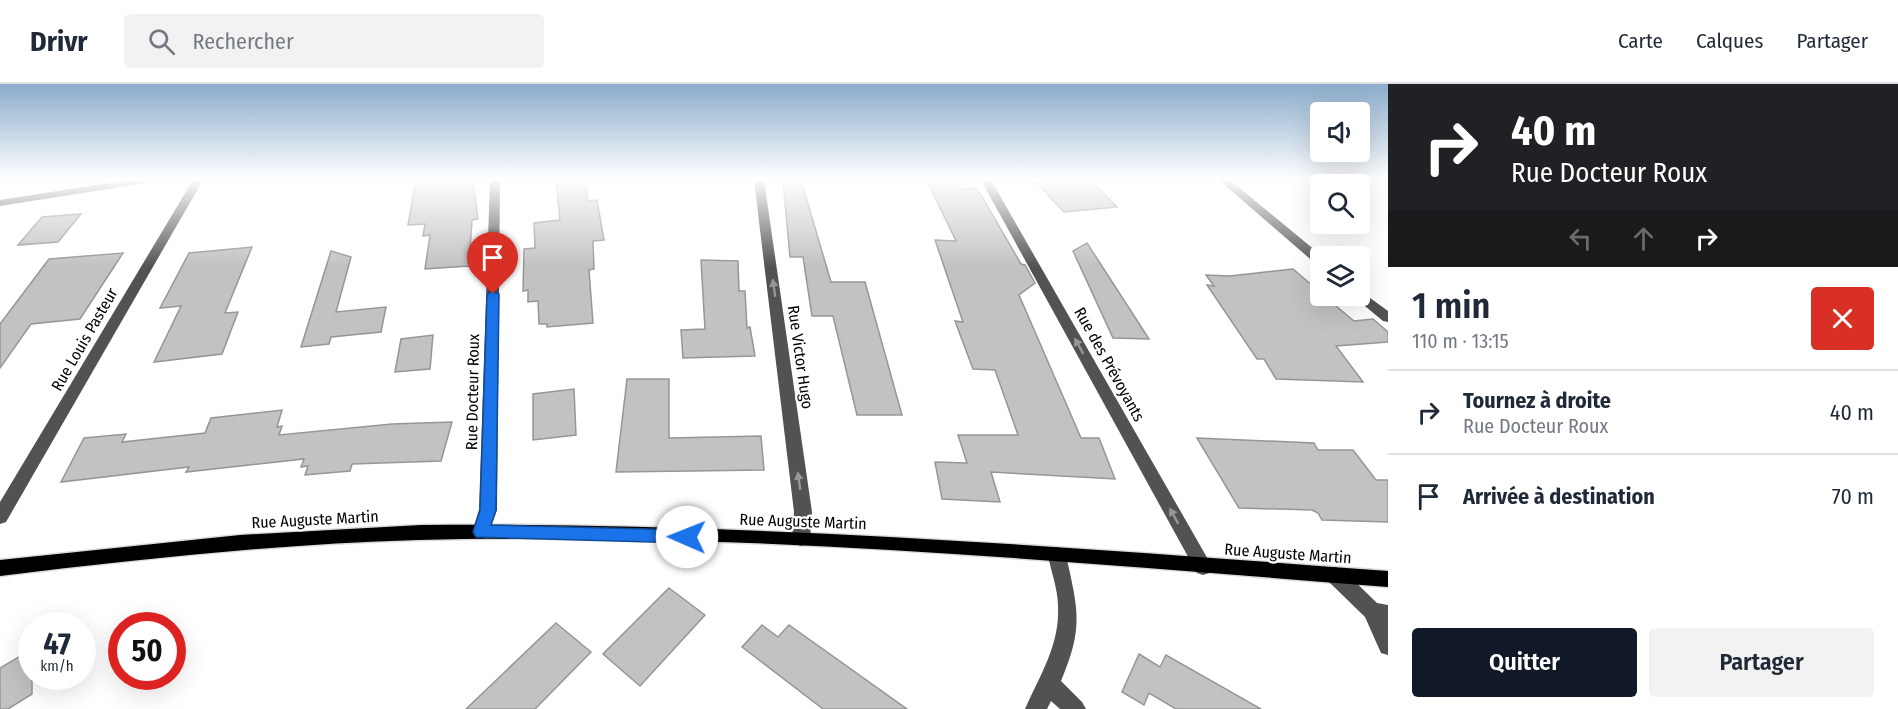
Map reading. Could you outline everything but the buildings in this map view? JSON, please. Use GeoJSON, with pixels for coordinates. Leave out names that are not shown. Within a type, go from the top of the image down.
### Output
{"type":"FeatureCollection","features":[{"type":"Feature","properties":{"kind":"main road","name":"Rue Auguste Martin"},"geometry":{"type":"LineString","coordinates":[[0,568],[149,549],[242,542],[481,532],[801,539],[1388,579]]}},
{"type":"Feature","properties":{"kind":"street","name":"Rue Louis Pasteur"},"geometry":{"type":"LineString","coordinates":[[0,517],[181,209]]}},
{"type":"Feature","properties":{"kind":"street","name":"Rue Docteur Roux"},"geometry":{"type":"LineString","coordinates":[[481,532],[488,510],[494,209]]}},
{"type":"Feature","properties":{"kind":"street","name":"Rue Victor Hugo"},"geometry":{"type":"LineString","coordinates":[[763,209],[803,512],[801,539]]}},
{"type":"Feature","properties":{"kind":"street","name":"Rue des Prévoyants"},"geometry":{"type":"LineString","coordinates":[[1002,209],[1203,567]]}},
{"type":"Feature","properties":{"kind":"street"},"geometry":{"type":"LineString","coordinates":[[1259,209],[1310,253]]}},
{"type":"Feature","properties":{"kind":"street"},"geometry":{"type":"LineString","coordinates":[[1370,303],[1388,318]]}},
{"type":"Feature","properties":{"kind":"street"},"geometry":{"type":"LineString","coordinates":[[1036,709],[1049,684],[1066,639],[1068,604],[1057,555]]}},
{"type":"Feature","properties":{"kind":"street"},"geometry":{"type":"LineString","coordinates":[[1335,575],[1380,612],[1388,646]]}},
{"type":"Feature","properties":{"kind":"street"},"geometry":{"type":"LineString","coordinates":[[1049,684],[1074,709]]}},
{"type":"Feature","properties":{"kind":"route"},"geometry":{"type":"LineString","coordinates":[[493,294],[488,510],[481,532],[687,537]]}}]}
